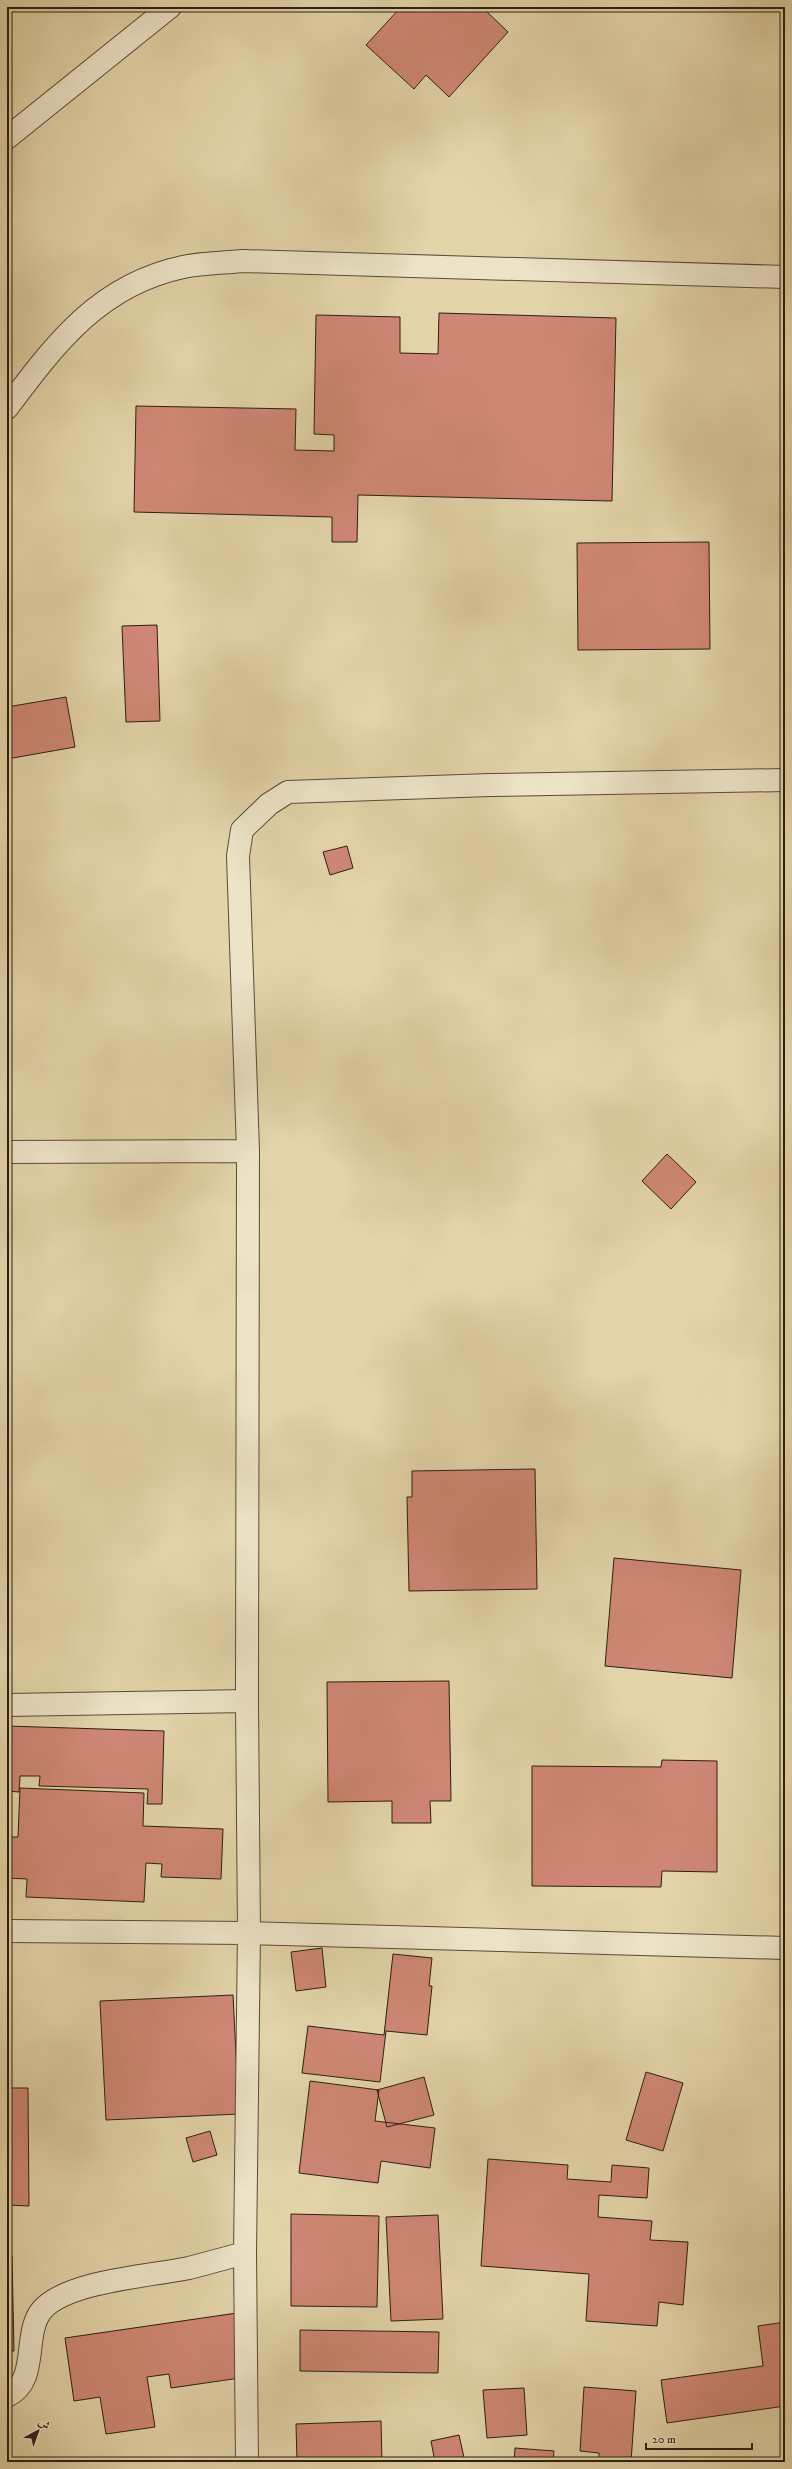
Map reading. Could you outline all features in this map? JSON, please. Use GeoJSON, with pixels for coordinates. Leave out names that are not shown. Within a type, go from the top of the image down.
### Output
{"type":"FeatureCollection","features":[{"type":"Feature","properties":{"kind":"street"},"geometry":{"type":"LineString","coordinates":[[7,138],[170,7]]}},
{"type":"Feature","properties":{"kind":"street"},"geometry":{"type":"LineString","coordinates":[[7,408],[47,356],[89,312],[133,283],[183,267],[243,261],[785,277]]}},
{"type":"Feature","properties":{"kind":"street"},"geometry":{"type":"LineString","coordinates":[[247,2462],[245,2253],[249,1933],[247,1701],[248,1152],[238,856],[242,830],[269,804],[288,792],[490,785],[785,780]]}},
{"type":"Feature","properties":{"kind":"street"},"geometry":{"type":"LineString","coordinates":[[7,1152],[248,1152]]}},
{"type":"Feature","properties":{"kind":"street"},"geometry":{"type":"LineString","coordinates":[[7,1705],[247,1701]]}},
{"type":"Feature","properties":{"kind":"street"},"geometry":{"type":"LineString","coordinates":[[7,1931],[249,1933],[785,1948]]}},
{"type":"Feature","properties":{"kind":"street"},"geometry":{"type":"LineString","coordinates":[[7,2396],[20,2388],[26,2373],[35,2322],[42,2310],[56,2297],[101,2283],[189,2268],[245,2253]]}},
{"type":"Feature","properties":{"kind":"building"},"geometry":{"type":"Polygon","coordinates":[[[401,7],[482,7],[508,32],[449,97],[426,75],[414,89],[366,45],[401,7]]]}},
{"type":"Feature","properties":{"kind":"building"},"geometry":{"type":"Polygon","coordinates":[[[439,313],[616,318],[612,501],[358,495],[357,542],[332,542],[332,517],[134,512],[136,406],[296,409],[295,450],[334,451],[334,435],[314,434],[316,315],[400,317],[400,353],[438,354],[439,313]]]}},
{"type":"Feature","properties":{"kind":"building"},"geometry":{"type":"Polygon","coordinates":[[[709,542],[710,649],[578,650],[577,543],[709,542]]]}},
{"type":"Feature","properties":{"kind":"building"},"geometry":{"type":"Polygon","coordinates":[[[157,625],[160,721],[126,722],[122,626],[157,625]]]}},
{"type":"Feature","properties":{"kind":"building"},"geometry":{"type":"Polygon","coordinates":[[[66,697],[75,747],[7,759],[7,707],[66,697]]]}},
{"type":"Feature","properties":{"kind":"building"},"geometry":{"type":"Polygon","coordinates":[[[347,846],[353,868],[330,875],[323,852],[347,846]]]}},
{"type":"Feature","properties":{"kind":"building"},"geometry":{"type":"Polygon","coordinates":[[[667,1154],[696,1182],[671,1209],[642,1181],[667,1154]]]}},
{"type":"Feature","properties":{"kind":"building"},"geometry":{"type":"Polygon","coordinates":[[[7,1228],[12,1230],[7,1244],[7,1228]]]}},
{"type":"Feature","properties":{"kind":"building"},"geometry":{"type":"Polygon","coordinates":[[[535,1469],[537,1589],[409,1591],[407,1497],[412,1497],[412,1471],[535,1469]]]}},
{"type":"Feature","properties":{"kind":"building"},"geometry":{"type":"Polygon","coordinates":[[[614,1558],[741,1570],[732,1678],[605,1666],[614,1558]]]}},
{"type":"Feature","properties":{"kind":"building"},"geometry":{"type":"Polygon","coordinates":[[[449,1681],[451,1801],[430,1801],[431,1823],[392,1823],[392,1801],[328,1802],[327,1682],[449,1681]]]}},
{"type":"Feature","properties":{"kind":"building"},"geometry":{"type":"Polygon","coordinates":[[[7,1726],[164,1731],[162,1804],[147,1804],[148,1789],[39,1786],[40,1776],[20,1776],[19,1792],[7,1791],[7,1726]]]}},
{"type":"Feature","properties":{"kind":"building"},"geometry":{"type":"Polygon","coordinates":[[[662,1760],[717,1761],[717,1872],[662,1871],[661,1887],[532,1886],[532,1766],[661,1767],[662,1760]]]}},
{"type":"Feature","properties":{"kind":"building"},"geometry":{"type":"Polygon","coordinates":[[[20,1788],[144,1793],[143,1826],[223,1829],[221,1879],[161,1877],[162,1864],[146,1863],[144,1902],[26,1897],[27,1879],[7,1878],[7,1837],[18,1837],[20,1788]]]}},
{"type":"Feature","properties":{"kind":"building"},"geometry":{"type":"Polygon","coordinates":[[[322,1948],[326,1987],[296,1991],[291,1952],[322,1948]]]}},
{"type":"Feature","properties":{"kind":"building"},"geometry":{"type":"Polygon","coordinates":[[[393,1954],[432,1958],[429,1986],[432,1986],[427,2035],[386,2031],[380,2082],[302,2073],[308,2026],[384,2035],[393,1954]]]}},
{"type":"Feature","properties":{"kind":"building"},"geometry":{"type":"Polygon","coordinates":[[[233,1995],[239,2114],[106,2120],[100,2001],[233,1995]]]}},
{"type":"Feature","properties":{"kind":"building"},"geometry":{"type":"Polygon","coordinates":[[[646,2072],[683,2083],[663,2151],[626,2140],[646,2072]]]}},
{"type":"Feature","properties":{"kind":"building"},"geometry":{"type":"Polygon","coordinates":[[[424,2077],[434,2115],[387,2127],[377,2090],[424,2077]]]}},
{"type":"Feature","properties":{"kind":"building"},"geometry":{"type":"Polygon","coordinates":[[[310,2081],[379,2090],[375,2121],[435,2128],[430,2168],[381,2161],[378,2183],[299,2173],[310,2081]]]}},
{"type":"Feature","properties":{"kind":"building"},"geometry":{"type":"Polygon","coordinates":[[[7,2088],[28,2088],[29,2206],[7,2205],[7,2088]]]}},
{"type":"Feature","properties":{"kind":"building"},"geometry":{"type":"Polygon","coordinates":[[[210,2131],[217,2155],[193,2162],[186,2138],[210,2131]]]}},
{"type":"Feature","properties":{"kind":"building"},"geometry":{"type":"Polygon","coordinates":[[[488,2159],[568,2165],[567,2179],[611,2182],[612,2165],[649,2168],[647,2198],[599,2195],[598,2217],[652,2221],[650,2240],[688,2242],[683,2305],[659,2302],[657,2326],[586,2321],[589,2274],[481,2266],[488,2159]]]}},
{"type":"Feature","properties":{"kind":"building"},"geometry":{"type":"Polygon","coordinates":[[[291,2214],[379,2216],[377,2307],[291,2306],[291,2214]]]}},
{"type":"Feature","properties":{"kind":"building"},"geometry":{"type":"Polygon","coordinates":[[[438,2215],[443,2319],[391,2321],[386,2217],[438,2215]]]}},
{"type":"Feature","properties":{"kind":"building"},"geometry":{"type":"Polygon","coordinates":[[[7,2256],[12,2256],[14,2351],[7,2351],[7,2256]]]}},
{"type":"Feature","properties":{"kind":"building"},"geometry":{"type":"Polygon","coordinates":[[[237,2313],[247,2377],[171,2388],[169,2374],[147,2377],[155,2427],[106,2434],[100,2397],[74,2401],[65,2338],[237,2313]]]}},
{"type":"Feature","properties":{"kind":"building"},"geometry":{"type":"Polygon","coordinates":[[[785,2322],[785,2406],[667,2423],[661,2380],[763,2366],[758,2326],[785,2322]]]}},
{"type":"Feature","properties":{"kind":"building"},"geometry":{"type":"Polygon","coordinates":[[[300,2330],[439,2332],[438,2373],[300,2371],[300,2330]]]}},
{"type":"Feature","properties":{"kind":"building"},"geometry":{"type":"Polygon","coordinates":[[[584,2387],[636,2391],[631,2462],[599,2462],[599,2453],[580,2451],[584,2387]]]}},
{"type":"Feature","properties":{"kind":"building"},"geometry":{"type":"Polygon","coordinates":[[[524,2388],[527,2435],[487,2438],[483,2390],[524,2388]]]}},
{"type":"Feature","properties":{"kind":"building"},"geometry":{"type":"Polygon","coordinates":[[[381,2421],[382,2462],[297,2462],[296,2424],[381,2421]]]}},
{"type":"Feature","properties":{"kind":"building"},"geometry":{"type":"Polygon","coordinates":[[[459,2435],[465,2462],[435,2462],[431,2441],[459,2435]]]}},
{"type":"Feature","properties":{"kind":"building"},"geometry":{"type":"Polygon","coordinates":[[[515,2448],[554,2451],[553,2462],[514,2462],[515,2448]]]}}]}
